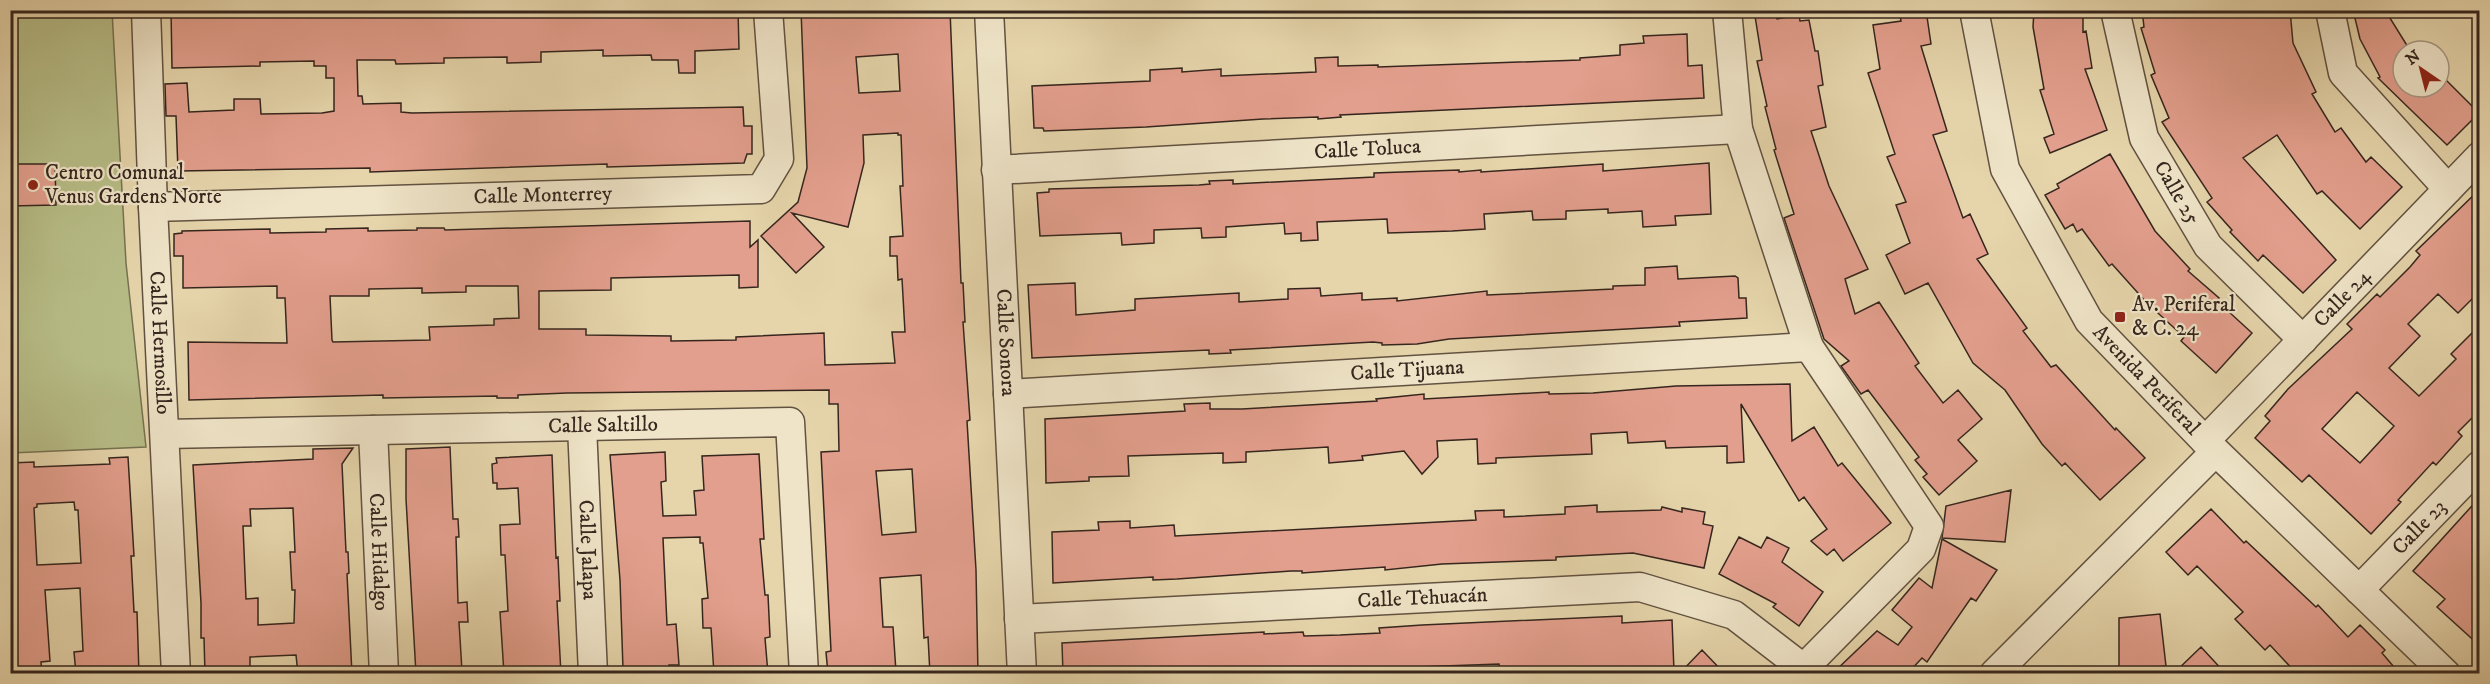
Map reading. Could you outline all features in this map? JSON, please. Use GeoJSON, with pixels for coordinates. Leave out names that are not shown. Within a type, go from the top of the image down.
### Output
{"type":"FeatureCollection","features":[{"type":"Feature","properties":{"kind":"street","name":"Calle Hermosillo"},"geometry":{"type":"LineString","coordinates":[[146,10],[153,207],[176,674]]}},
{"type":"Feature","properties":{"kind":"street","name":"Calle Sonora"},"geometry":{"type":"LineString","coordinates":[[988,10],[1022,674]]}},
{"type":"Feature","properties":{"kind":"street"},"geometry":{"type":"LineString","coordinates":[[1727,10],[1738,129],[1809,347],[1929,526],[1921,549],[1801,671]]}},
{"type":"Feature","properties":{"kind":"street","name":"Avenida Periferal"},"geometry":{"type":"LineString","coordinates":[[1974,10],[2005,169],[2089,321],[2210,446],[2446,674]]}},
{"type":"Feature","properties":{"kind":"street","name":"Calle 25"},"geometry":{"type":"LineString","coordinates":[[2115,10],[2144,138],[2208,246],[2303,340]]}},
{"type":"Feature","properties":{"kind":"street"},"geometry":{"type":"LineString","coordinates":[[2330,10],[2343,73],[2448,189]]}},
{"type":"Feature","properties":{"kind":"street","name":"Calle Monterrey"},"geometry":{"type":"LineString","coordinates":[[153,207],[761,189],[779,159],[768,16]]}},
{"type":"Feature","properties":{"kind":"street","name":"Calle Toluca"},"geometry":{"type":"LineString","coordinates":[[996,170],[1738,129]]}},
{"type":"Feature","properties":{"kind":"street","name":"Calle 24"},"geometry":{"type":"LineString","coordinates":[[1994,674],[2210,446],[2303,340],[2480,156]]}},
{"type":"Feature","properties":{"kind":"street","name":"Calle Tijuana"},"geometry":{"type":"LineString","coordinates":[[1008,394],[1809,347]]}},
{"type":"Feature","properties":{"kind":"street","name":"Calle Saltillo"},"geometry":{"type":"LineString","coordinates":[[165,434],[790,422],[804,674]]}},
{"type":"Feature","properties":{"kind":"street","name":"Calle Jalapa"},"geometry":{"type":"LineString","coordinates":[[582,426],[593,674]]}},
{"type":"Feature","properties":{"kind":"street","name":"Calle Hidalgo"},"geometry":{"type":"LineString","coordinates":[[373,430],[384,674]]}},
{"type":"Feature","properties":{"kind":"street","name":"Calle 23"},"geometry":{"type":"LineString","coordinates":[[2359,590],[2480,465]]}},
{"type":"Feature","properties":{"kind":"street","name":"Calle Tehuacán"},"geometry":{"type":"LineString","coordinates":[[1019,619],[1640,587],[1734,615],[1801,671]]}},
{"type":"Feature","properties":{"kind":"green space"},"geometry":{"type":"Polygon","coordinates":[[[10,11],[112,11],[126,263],[146,447],[11,453],[10,11]]]}},
{"type":"Feature","properties":{"kind":"building"},"geometry":{"type":"Polygon","coordinates":[[[171,10],[738,10],[739,49],[695,51],[695,73],[679,73],[678,60],[652,60],[651,55],[603,56],[603,50],[541,52],[541,62],[507,63],[507,57],[444,58],[444,63],[396,64],[395,60],[357,60],[358,96],[362,96],[363,104],[401,103],[401,112],[412,113],[743,107],[744,126],[752,126],[752,154],[747,154],[744,163],[607,167],[607,164],[370,172],[370,168],[178,171],[176,116],[166,116],[165,84],[187,83],[189,112],[234,110],[234,99],[260,99],[261,114],[322,113],[334,111],[334,78],[326,78],[326,66],[314,66],[314,61],[260,62],[260,66],[172,68],[171,10]]]}},
{"type":"Feature","properties":{"kind":"building"},"geometry":{"type":"Polygon","coordinates":[[[801,10],[950,10],[961,283],[963,283],[965,322],[963,322],[970,420],[967,421],[976,570],[978,674],[930,674],[928,637],[924,638],[921,575],[880,578],[883,627],[893,627],[896,672],[828,674],[826,652],[831,651],[821,452],[839,451],[838,404],[829,404],[829,390],[567,393],[518,395],[518,398],[497,398],[497,396],[383,398],[383,395],[189,400],[188,342],[287,343],[285,298],[277,298],[277,286],[183,288],[183,256],[174,256],[174,234],[182,233],[182,231],[270,229],[270,233],[326,232],[326,229],[368,228],[368,231],[417,230],[417,228],[444,228],[445,230],[750,221],[750,247],[758,240],[758,287],[739,288],[739,275],[611,278],[611,290],[539,291],[539,329],[586,329],[586,335],[671,336],[671,341],[736,340],[736,337],[824,333],[825,365],[895,363],[892,332],[905,332],[902,279],[898,280],[897,256],[890,256],[890,237],[903,236],[900,186],[903,186],[901,135],[898,133],[863,135],[864,163],[848,227],[792,213],[824,247],[796,273],[761,236],[798,202],[807,168],[801,10]],[[898,54],[856,57],[859,93],[900,91],[898,54]],[[466,286],[466,292],[422,293],[422,288],[369,289],[369,296],[330,296],[332,340],[333,342],[430,340],[429,327],[494,325],[494,319],[519,318],[518,286],[466,286]],[[912,469],[876,471],[882,535],[916,532],[912,469]]]}},
{"type":"Feature","properties":{"kind":"building"},"geometry":{"type":"Polygon","coordinates":[[[1899,10],[1926,10],[1931,44],[1921,46],[1947,131],[1933,135],[1963,218],[1970,214],[1988,254],[1977,259],[2027,328],[2023,331],[2051,367],[2056,365],[2115,430],[2116,428],[2145,458],[2100,500],[2065,463],[2062,466],[2042,444],[2005,390],[1973,363],[1928,283],[1905,294],[1886,255],[1910,243],[1896,205],[1906,202],[1887,157],[1895,154],[1868,73],[1880,69],[1873,25],[1901,21],[1899,10]]]}},
{"type":"Feature","properties":{"kind":"building"},"geometry":{"type":"Polygon","coordinates":[[[2034,10],[2083,10],[2083,32],[2086,31],[2092,68],[2085,69],[2107,130],[2050,153],[2044,138],[2054,134],[2040,90],[2044,89],[2033,27],[2034,10]]]}},
{"type":"Feature","properties":{"kind":"building"},"geometry":{"type":"Polygon","coordinates":[[[2142,10],[2290,10],[2293,43],[2316,92],[2312,94],[2335,132],[2341,128],[2366,162],[2371,157],[2402,187],[2360,229],[2322,191],[2317,194],[2277,135],[2243,158],[2336,260],[2303,293],[2263,255],[2258,261],[2230,232],[2232,230],[2207,202],[2212,198],[2162,122],[2169,118],[2151,75],[2155,73],[2141,28],[2144,27],[2142,10]]]}},
{"type":"Feature","properties":{"kind":"building"},"geometry":{"type":"Polygon","coordinates":[[[2353,10],[2385,10],[2403,39],[2391,39],[2391,91],[2378,78],[2380,77],[2360,39],[2353,10]]]}},
{"type":"Feature","properties":{"kind":"building"},"geometry":{"type":"Polygon","coordinates":[[[1775,12],[1777,19],[1799,15],[1800,21],[1809,20],[1815,51],[1818,51],[1823,85],[1818,86],[1826,127],[1811,131],[1829,186],[1868,269],[1845,279],[1855,314],[1879,302],[1919,363],[1915,366],[1943,403],[1958,390],[1982,419],[1958,440],[1977,461],[1939,495],[1923,477],[1927,474],[1915,460],[1919,457],[1868,390],[1861,394],[1841,366],[1849,361],[1824,339],[1784,218],[1794,214],[1774,150],[1776,149],[1765,107],[1767,106],[1757,61],[1762,60],[1755,16],[1775,12]]]}},
{"type":"Feature","properties":{"kind":"building"},"geometry":{"type":"Polygon","coordinates":[[[1687,34],[1688,66],[1702,65],[1704,98],[1340,115],[1341,117],[1318,119],[1318,117],[1263,119],[1146,127],[1044,131],[1043,128],[1034,128],[1032,86],[1150,81],[1150,70],[1182,68],[1182,72],[1221,69],[1221,76],[1316,72],[1315,58],[1338,57],[1338,66],[1378,65],[1378,67],[1580,60],[1580,58],[1620,55],[1620,45],[1644,43],[1643,36],[1687,34]]]}},
{"type":"Feature","properties":{"kind":"building"},"geometry":{"type":"Polygon","coordinates":[[[2451,85],[2479,113],[2447,145],[2400,99],[2451,99],[2451,85]]]}},
{"type":"Feature","properties":{"kind":"building"},"geometry":{"type":"Polygon","coordinates":[[[2110,154],[2155,231],[2190,269],[2188,271],[2219,298],[2217,301],[2252,333],[2216,373],[2181,341],[2184,337],[2146,302],[2112,264],[2109,266],[2082,229],[2077,232],[2073,224],[2065,229],[2045,195],[2059,188],[2057,184],[2110,154]]]}},
{"type":"Feature","properties":{"kind":"building"},"geometry":{"type":"Polygon","coordinates":[[[1709,163],[1711,214],[1675,216],[1676,225],[1643,227],[1642,211],[1608,213],[1608,209],[1566,211],[1566,219],[1533,220],[1532,211],[1484,214],[1485,229],[1452,231],[1388,233],[1387,219],[1317,222],[1318,240],[1301,241],[1301,233],[1285,234],[1284,223],[1226,227],[1226,237],[1202,238],[1201,228],[1154,230],[1154,243],[1122,245],[1121,233],[1040,236],[1037,193],[1049,192],[1049,189],[1199,185],[1210,184],[1209,181],[1233,180],[1233,184],[1374,177],[1374,173],[1459,170],[1459,172],[1481,170],[1481,172],[1603,164],[1603,171],[1709,163]]]}},
{"type":"Feature","properties":{"kind":"building","name":"Centro Comunal Venus Gardens Norte"},"geometry":{"type":"Polygon","coordinates":[[[10,164],[55,164],[56,205],[10,206],[10,164]]]}},
{"type":"Feature","properties":{"kind":"building"},"geometry":{"type":"Polygon","coordinates":[[[2480,189],[2480,291],[2458,313],[2438,294],[2408,324],[2420,336],[2389,368],[2419,396],[2456,359],[2451,354],[2480,325],[2480,410],[2458,432],[2462,436],[2436,465],[2433,462],[2398,500],[2401,502],[2371,534],[2309,475],[2302,482],[2255,438],[2270,421],[2265,416],[2288,389],[2352,329],[2347,324],[2377,294],[2380,297],[2410,267],[2420,255],[2416,251],[2480,189]],[[2357,392],[2322,429],[2360,463],[2394,426],[2357,392]]]}},
{"type":"Feature","properties":{"kind":"building"},"geometry":{"type":"Polygon","coordinates":[[[1677,266],[1678,279],[1735,276],[1738,278],[1739,298],[1746,298],[1747,318],[1679,322],[1680,326],[1449,339],[1417,344],[1382,345],[1382,343],[1373,342],[1230,350],[1231,353],[1209,354],[1209,350],[1032,358],[1028,285],[1075,283],[1076,315],[1135,310],[1135,299],[1239,293],[1239,302],[1288,299],[1288,289],[1320,288],[1321,296],[1362,293],[1362,300],[1397,298],[1397,301],[1487,291],[1487,295],[1613,289],[1613,286],[1645,285],[1645,268],[1677,266]]]}},
{"type":"Feature","properties":{"kind":"building"},"geometry":{"type":"Polygon","coordinates":[[[1790,384],[1792,441],[1814,427],[1838,466],[1842,463],[1891,523],[1843,561],[1834,549],[1827,555],[1811,541],[1827,529],[1804,497],[1799,501],[1741,404],[1744,462],[1727,463],[1727,446],[1666,448],[1665,441],[1628,443],[1627,432],[1591,434],[1592,454],[1496,458],[1496,463],[1478,464],[1477,439],[1437,441],[1438,457],[1422,474],[1404,451],[1362,456],[1363,460],[1329,463],[1328,447],[1246,452],[1246,462],[1223,463],[1223,453],[1128,456],[1129,476],[1089,477],[1089,481],[1046,483],[1045,419],[1185,411],[1184,404],[1210,403],[1210,409],[1242,409],[1377,401],[1376,399],[1424,394],[1424,399],[1549,392],[1549,394],[1593,393],[1676,386],[1790,384]]]}},
{"type":"Feature","properties":{"kind":"building"},"geometry":{"type":"Polygon","coordinates":[[[450,447],[453,519],[458,519],[459,537],[456,537],[458,603],[467,602],[468,622],[459,622],[462,671],[416,674],[406,499],[406,449],[450,447]]]}},
{"type":"Feature","properties":{"kind":"building"},"geometry":{"type":"Polygon","coordinates":[[[353,448],[342,464],[349,573],[347,574],[352,674],[298,674],[296,655],[250,657],[250,674],[205,674],[204,638],[201,638],[193,465],[313,459],[313,449],[353,448]],[[293,508],[250,509],[251,526],[243,526],[246,599],[258,598],[258,625],[294,623],[295,590],[292,590],[290,552],[295,552],[293,508]]]}},
{"type":"Feature","properties":{"kind":"building"},"geometry":{"type":"Polygon","coordinates":[[[665,452],[666,481],[661,482],[663,516],[696,515],[694,491],[704,490],[702,456],[759,454],[764,539],[760,539],[765,595],[768,595],[770,637],[765,638],[768,674],[714,674],[711,628],[703,628],[702,599],[708,598],[703,543],[700,543],[700,537],[663,538],[667,625],[676,624],[679,665],[669,665],[669,674],[642,674],[642,667],[623,669],[620,580],[610,455],[665,452]]]}},
{"type":"Feature","properties":{"kind":"building"},"geometry":{"type":"Polygon","coordinates":[[[552,455],[560,601],[557,601],[561,674],[504,674],[500,612],[508,611],[505,555],[501,555],[500,525],[520,524],[518,488],[497,489],[497,483],[493,483],[492,464],[497,463],[496,458],[552,455]]]}},
{"type":"Feature","properties":{"kind":"building"},"geometry":{"type":"Polygon","coordinates":[[[128,457],[134,556],[131,556],[134,612],[137,612],[139,674],[76,674],[74,652],[83,651],[80,588],[45,590],[50,661],[41,662],[42,674],[10,674],[10,463],[34,462],[34,467],[110,464],[109,458],[128,457]],[[74,502],[37,504],[34,508],[37,565],[81,563],[78,510],[75,510],[74,502]]]}},
{"type":"Feature","properties":{"kind":"building"},"geometry":{"type":"Polygon","coordinates":[[[2011,490],[2005,542],[1942,538],[1946,506],[2011,490]]]}},
{"type":"Feature","properties":{"kind":"building"},"geometry":{"type":"Polygon","coordinates":[[[2480,497],[2480,646],[2437,607],[2445,599],[2413,571],[2480,497]]]}},
{"type":"Feature","properties":{"kind":"building"},"geometry":{"type":"Polygon","coordinates":[[[1597,505],[1597,512],[1661,510],[1662,507],[1682,512],[1682,508],[1705,512],[1703,524],[1713,526],[1704,568],[1633,553],[1556,557],[1556,560],[1442,564],[1385,570],[1385,567],[1302,573],[1302,571],[1291,571],[1177,579],[1153,580],[1153,577],[1053,583],[1052,532],[1099,530],[1098,522],[1130,521],[1130,528],[1174,525],[1175,536],[1476,520],[1475,511],[1504,510],[1504,517],[1565,514],[1565,507],[1597,505]]]}},
{"type":"Feature","properties":{"kind":"building"},"geometry":{"type":"Polygon","coordinates":[[[2211,509],[2244,543],[2246,541],[2316,607],[2318,605],[2348,637],[2360,625],[2385,650],[2382,653],[2400,674],[2297,674],[2270,645],[2265,650],[2235,619],[2243,612],[2197,566],[2188,575],[2166,552],[2211,509]]]}},
{"type":"Feature","properties":{"kind":"building"},"geometry":{"type":"Polygon","coordinates":[[[1739,537],[1761,548],[1767,537],[1789,548],[1782,562],[1823,592],[1799,626],[1773,607],[1776,604],[1719,574],[1739,537]]]}},
{"type":"Feature","properties":{"kind":"building"},"geometry":{"type":"Polygon","coordinates":[[[1942,539],[1997,570],[1976,601],[1971,598],[1927,662],[1922,658],[1907,674],[1832,674],[1877,631],[1898,645],[1912,627],[1892,610],[1919,578],[1932,588],[1942,539]]]}},
{"type":"Feature","properties":{"kind":"building"},"geometry":{"type":"Polygon","coordinates":[[[2160,614],[2166,666],[2119,671],[2119,618],[2160,614]]]}},
{"type":"Feature","properties":{"kind":"building"},"geometry":{"type":"Polygon","coordinates":[[[1622,616],[1622,623],[1672,620],[1674,671],[1640,673],[1640,667],[1584,669],[1584,674],[1500,674],[1499,664],[1416,667],[1417,674],[1063,674],[1062,643],[1264,632],[1264,634],[1303,632],[1304,636],[1340,635],[1380,633],[1379,628],[1422,625],[1622,616]]]}},
{"type":"Feature","properties":{"kind":"building"},"geometry":{"type":"Polygon","coordinates":[[[2201,647],[2226,674],[2173,674],[2201,647]]]}},
{"type":"Feature","properties":{"kind":"building"},"geometry":{"type":"Polygon","coordinates":[[[1702,650],[1725,674],[1679,674],[1702,650]]]}},
{"type":"Feature","properties":{"kind":"place","name":"Centro Comunal Venus Gardens Norte"},"geometry":{"type":"Point","coordinates":[33,185]}},
{"type":"Feature","properties":{"kind":"place","name":"Av. Periferal & C. 24"},"geometry":{"type":"Point","coordinates":[2120,317]}}]}
